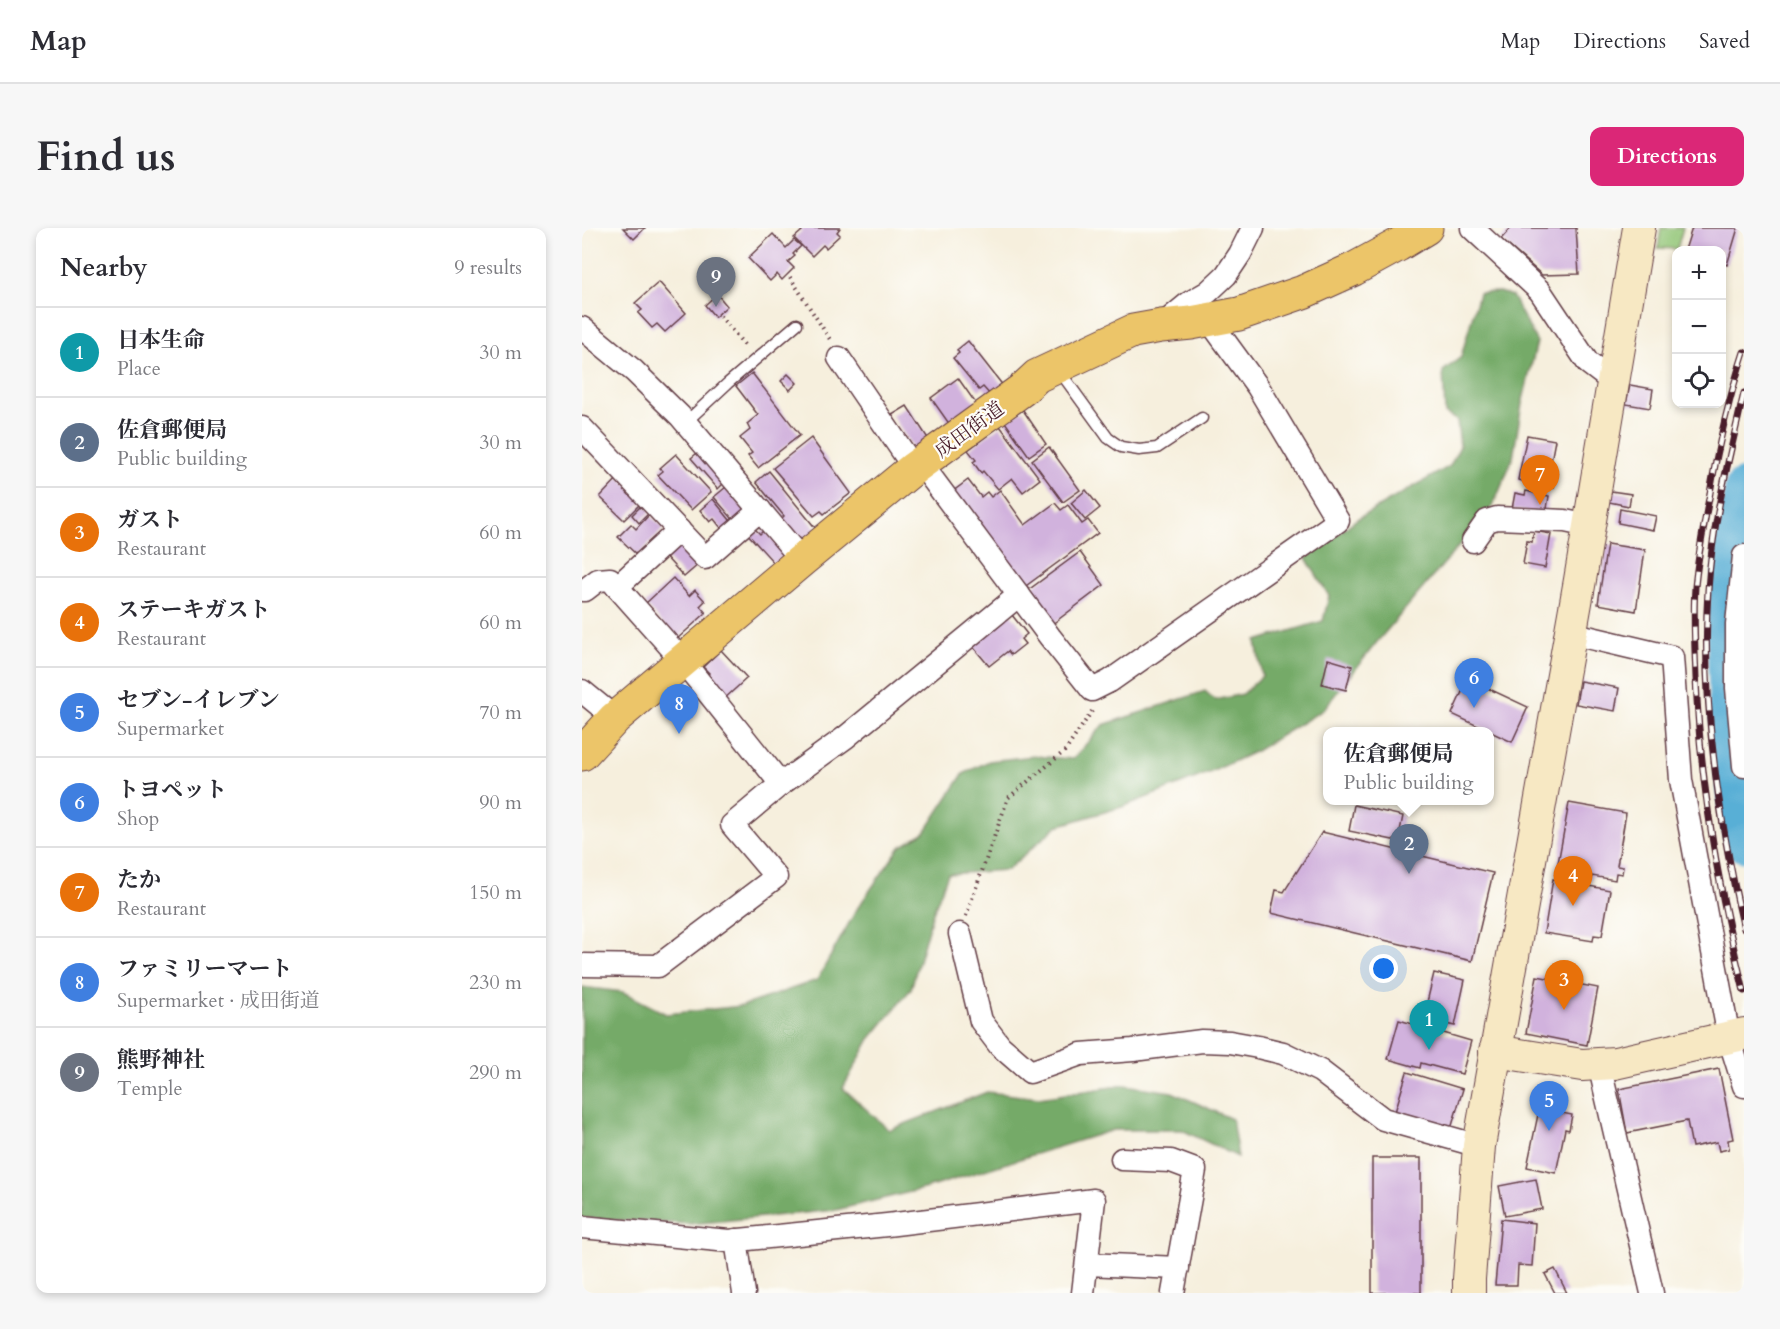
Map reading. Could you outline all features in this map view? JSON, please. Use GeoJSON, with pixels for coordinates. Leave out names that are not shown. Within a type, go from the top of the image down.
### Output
{"type":"FeatureCollection","features":[{"type":"Feature","properties":{"kind":"highway","name":"成田街道"},"geometry":{"type":"LineString","coordinates":[[582,754],[615,718],[802,560],[918,466],[1023,389],[1037,375],[1133,331],[1239,314],[1303,292],[1354,269],[1426,228]]}},
{"type":"Feature","properties":{"kind":"street"},"geometry":{"type":"LineString","coordinates":[[1161,326],[1189,303],[1208,292],[1226,274],[1240,254],[1252,228]]}},
{"type":"Feature","properties":{"kind":"street"},"geometry":{"type":"LineString","coordinates":[[1472,228],[1540,291],[1588,363],[1613,382]]}},
{"type":"Feature","properties":{"kind":"street"},"geometry":{"type":"LineString","coordinates":[[1469,1293],[1479,1146],[1589,526],[1639,228]]}},
{"type":"Feature","properties":{"kind":"street"},"geometry":{"type":"LineString","coordinates":[[839,358],[918,466],[1092,690],[1110,681],[1338,521],[1258,387],[1209,320]]}},
{"type":"Feature","properties":{"kind":"street"},"geometry":{"type":"LineString","coordinates":[[582,328],[634,371],[686,422],[802,560]]}},
{"type":"Feature","properties":{"kind":"street"},"geometry":{"type":"LineString","coordinates":[[582,428],[705,558],[760,510]]}},
{"type":"Feature","properties":{"kind":"street"},"geometry":{"type":"LineString","coordinates":[[1473,541],[1487,521],[1497,518],[1564,521],[1589,526]]}},
{"type":"Feature","properties":{"kind":"street"},"geometry":{"type":"LineString","coordinates":[[617,587],[679,530]]}},
{"type":"Feature","properties":{"kind":"street"},"geometry":{"type":"LineString","coordinates":[[1744,556],[1737,624],[1744,766]]}},
{"type":"Feature","properties":{"kind":"street"},"geometry":{"type":"LineString","coordinates":[[582,590],[598,580],[610,579],[682,660],[781,784]]}},
{"type":"Feature","properties":{"kind":"street"},"geometry":{"type":"LineString","coordinates":[[582,965],[658,966],[776,877],[732,825],[781,784],[846,737],[1019,595]]}},
{"type":"Feature","properties":{"kind":"street"},"geometry":{"type":"LineString","coordinates":[[1570,633],[1672,657],[1680,780],[1736,1036],[1744,1086]]}},
{"type":"Feature","properties":{"kind":"street"},"geometry":{"type":"LineString","coordinates":[[582,691],[615,718]]}},
{"type":"Feature","properties":{"kind":"street"},"geometry":{"type":"LineString","coordinates":[[960,934],[981,1021],[1000,1046],[1030,1072],[1081,1054],[1202,1041],[1230,1042],[1282,1053],[1320,1071],[1383,1119],[1479,1146]]}},
{"type":"Feature","properties":{"kind":"street"},"geometry":{"type":"LineString","coordinates":[[1495,1051],[1582,1065],[1599,1064],[1615,1063],[1736,1036]]}},
{"type":"Feature","properties":{"kind":"street"},"geometry":{"type":"LineString","coordinates":[[1599,1064],[1652,1293]]}},
{"type":"Feature","properties":{"kind":"street"},"geometry":{"type":"LineString","coordinates":[[1122,1160],[1171,1161],[1195,1170],[1173,1293]]}},
{"type":"Feature","properties":{"kind":"street"},"geometry":{"type":"LineString","coordinates":[[582,1227],[729,1241],[1094,1200],[1083,1293]]}},
{"type":"Feature","properties":{"kind":"street"},"geometry":{"type":"LineString","coordinates":[[736,1240],[744,1293]]}},
{"type":"Feature","properties":{"kind":"street"},"geometry":{"type":"LineString","coordinates":[[1087,1264],[1178,1268]]}},
{"type":"Feature","properties":{"kind":"lane"},"geometry":{"type":"LineString","coordinates":[[686,422],[797,324]]}},
{"type":"Feature","properties":{"kind":"lane"},"geometry":{"type":"LineString","coordinates":[[1056,366],[1108,438],[1120,447],[1139,450],[1157,448],[1202,418]]}},
{"type":"Feature","properties":{"kind":"path"},"geometry":{"type":"LineString","coordinates":[[790,277],[827,334],[839,358]]}},
{"type":"Feature","properties":{"kind":"path"},"geometry":{"type":"LineString","coordinates":[[720,316],[756,359]]}},
{"type":"Feature","properties":{"kind":"path"},"geometry":{"type":"LineString","coordinates":[[960,934],[1008,798],[1066,750],[1094,708],[1092,690]]}},
{"type":"Feature","properties":{"kind":"green space"},"geometry":{"type":"Polygon","coordinates":[[[1661,228],[1683,228],[1678,246],[1672,246],[1672,249],[1658,248],[1661,228]]]}},
{"type":"Feature","properties":{"kind":"green space"},"geometry":{"type":"Polygon","coordinates":[[[1499,292],[1512,296],[1537,342],[1522,404],[1513,458],[1493,506],[1377,642],[1323,710],[1256,751],[1211,772],[1125,806],[1057,826],[1007,870],[948,874],[932,915],[911,989],[870,1039],[843,1088],[889,1130],[987,1092],[1039,1098],[1125,1085],[1172,1092],[1232,1119],[1238,1157],[1182,1130],[1113,1130],[927,1188],[836,1210],[690,1224],[582,1218],[582,987],[623,992],[666,1014],[742,1006],[817,980],[857,909],[900,847],[925,832],[963,774],[989,761],[1034,756],[1073,759],[1103,725],[1205,691],[1215,700],[1243,694],[1262,676],[1256,641],[1323,621],[1329,596],[1306,558],[1357,519],[1450,466],[1460,446],[1457,421],[1445,413],[1443,371],[1461,357],[1479,293],[1499,292]]]}},
{"type":"Feature","properties":{"kind":"building"},"geometry":{"type":"Polygon","coordinates":[[[623,228],[645,228],[634,239],[623,228]]]}},
{"type":"Feature","properties":{"kind":"building"},"geometry":{"type":"Polygon","coordinates":[[[799,228],[840,228],[837,232],[840,235],[826,248],[823,245],[812,256],[794,238],[802,231],[799,228]]]}},
{"type":"Feature","properties":{"kind":"building"},"geometry":{"type":"Polygon","coordinates":[[[1511,228],[1576,228],[1579,274],[1542,275],[1501,239],[1511,228]]]}},
{"type":"Feature","properties":{"kind":"building"},"geometry":{"type":"Polygon","coordinates":[[[1692,228],[1738,228],[1727,265],[1726,246],[1686,246],[1692,228]]]}},
{"type":"Feature","properties":{"kind":"building"},"geometry":{"type":"Polygon","coordinates":[[[773,234],[786,248],[794,240],[801,246],[788,262],[794,268],[782,280],[777,274],[770,281],[748,258],[773,234]]]}},
{"type":"Feature","properties":{"kind":"building"},"geometry":{"type":"Polygon","coordinates":[[[659,282],[686,313],[665,332],[657,324],[652,328],[638,313],[642,310],[635,303],[659,282]]]}},
{"type":"Feature","properties":{"kind":"building"},"geometry":{"type":"Polygon","coordinates":[[[717,294],[727,306],[715,317],[705,305],[717,294]]]}},
{"type":"Feature","properties":{"kind":"building"},"geometry":{"type":"Polygon","coordinates":[[[968,341],[1004,387],[992,397],[983,387],[979,390],[953,358],[959,353],[957,350],[968,341]]]}},
{"type":"Feature","properties":{"kind":"building"},"geometry":{"type":"Polygon","coordinates":[[[752,373],[800,435],[758,468],[748,456],[752,453],[740,438],[750,430],[747,424],[758,415],[736,386],[752,373]]]}},
{"type":"Feature","properties":{"kind":"building"},"geometry":{"type":"Polygon","coordinates":[[[788,374],[797,383],[790,390],[781,381],[788,374]]]}},
{"type":"Feature","properties":{"kind":"building"},"geometry":{"type":"Polygon","coordinates":[[[958,378],[977,405],[950,425],[931,398],[958,378]]]}},
{"type":"Feature","properties":{"kind":"building"},"geometry":{"type":"Polygon","coordinates":[[[1630,385],[1653,389],[1650,408],[1626,404],[1630,385]]]}},
{"type":"Feature","properties":{"kind":"building"},"geometry":{"type":"Polygon","coordinates":[[[907,406],[929,440],[914,450],[892,415],[907,406]]]}},
{"type":"Feature","properties":{"kind":"building"},"geometry":{"type":"Polygon","coordinates":[[[1023,410],[1046,444],[1029,456],[1005,422],[1023,410]]]}},
{"type":"Feature","properties":{"kind":"building"},"geometry":{"type":"Polygon","coordinates":[[[1000,426],[1040,479],[1023,492],[1012,478],[998,489],[983,471],[981,473],[973,462],[976,460],[968,450],[1000,426]]]}},
{"type":"Feature","properties":{"kind":"building"},"geometry":{"type":"Polygon","coordinates":[[[1527,435],[1555,440],[1549,472],[1556,474],[1554,488],[1518,480],[1527,435]]]}},
{"type":"Feature","properties":{"kind":"building"},"geometry":{"type":"Polygon","coordinates":[[[811,438],[851,493],[824,514],[821,511],[814,516],[773,468],[811,438]]]}},
{"type":"Feature","properties":{"kind":"building"},"geometry":{"type":"Polygon","coordinates":[[[1049,447],[1080,490],[1063,502],[1032,460],[1049,447]]]}},
{"type":"Feature","properties":{"kind":"building"},"geometry":{"type":"Polygon","coordinates":[[[701,450],[727,480],[718,489],[691,458],[701,450]]]}},
{"type":"Feature","properties":{"kind":"building"},"geometry":{"type":"Polygon","coordinates":[[[676,454],[711,492],[691,510],[658,475],[663,471],[660,468],[676,454]]]}},
{"type":"Feature","properties":{"kind":"building"},"geometry":{"type":"Polygon","coordinates":[[[769,471],[817,530],[801,544],[779,521],[784,516],[756,482],[769,471]]]}},
{"type":"Feature","properties":{"kind":"building"},"geometry":{"type":"Polygon","coordinates":[[[619,477],[644,500],[624,520],[600,497],[619,477]]]}},
{"type":"Feature","properties":{"kind":"building"},"geometry":{"type":"Polygon","coordinates":[[[968,480],[981,497],[987,492],[991,497],[1000,490],[1025,525],[1055,503],[1061,510],[1068,505],[1082,524],[1088,520],[1098,533],[1023,588],[952,492],[968,480]]]}},
{"type":"Feature","properties":{"kind":"building"},"geometry":{"type":"Polygon","coordinates":[[[726,487],[748,514],[737,524],[714,497],[726,487]]]}},
{"type":"Feature","properties":{"kind":"building"},"geometry":{"type":"Polygon","coordinates":[[[1086,490],[1100,508],[1085,520],[1071,503],[1086,490]]]}},
{"type":"Feature","properties":{"kind":"building"},"geometry":{"type":"Polygon","coordinates":[[[1526,491],[1549,496],[1546,515],[1512,509],[1515,493],[1525,495],[1526,491]]]}},
{"type":"Feature","properties":{"kind":"building"},"geometry":{"type":"Polygon","coordinates":[[[1611,491],[1631,494],[1629,506],[1609,502],[1611,491]]]}},
{"type":"Feature","properties":{"kind":"building"},"geometry":{"type":"Polygon","coordinates":[[[713,499],[734,525],[725,533],[714,519],[710,522],[700,510],[713,499]]]}},
{"type":"Feature","properties":{"kind":"building"},"geometry":{"type":"Polygon","coordinates":[[[643,504],[651,511],[639,523],[632,515],[643,504]]]}},
{"type":"Feature","properties":{"kind":"building"},"geometry":{"type":"Polygon","coordinates":[[[1620,509],[1656,516],[1653,530],[1618,523],[1620,509]]]}},
{"type":"Feature","properties":{"kind":"building"},"geometry":{"type":"Polygon","coordinates":[[[649,515],[664,528],[638,556],[618,537],[631,524],[636,529],[649,515]]]}},
{"type":"Feature","properties":{"kind":"building"},"geometry":{"type":"Polygon","coordinates":[[[751,525],[760,534],[764,530],[787,553],[775,564],[745,531],[751,525]]]}},
{"type":"Feature","properties":{"kind":"building"},"geometry":{"type":"Polygon","coordinates":[[[1534,531],[1551,534],[1545,568],[1523,564],[1527,541],[1532,542],[1534,531]]]}},
{"type":"Feature","properties":{"kind":"building"},"geometry":{"type":"Polygon","coordinates":[[[679,542],[699,564],[684,577],[664,555],[679,542]]]}},
{"type":"Feature","properties":{"kind":"building"},"geometry":{"type":"Polygon","coordinates":[[[1607,544],[1645,550],[1636,611],[1598,604],[1607,544]]]}},
{"type":"Feature","properties":{"kind":"building"},"geometry":{"type":"Polygon","coordinates":[[[1080,552],[1104,585],[1051,625],[1027,591],[1080,552]]]}},
{"type":"Feature","properties":{"kind":"building"},"geometry":{"type":"Polygon","coordinates":[[[673,578],[689,596],[695,590],[705,601],[700,606],[706,613],[677,639],[645,604],[673,578]]]}},
{"type":"Feature","properties":{"kind":"building"},"geometry":{"type":"Polygon","coordinates":[[[1008,610],[1027,634],[1021,639],[1025,644],[1011,655],[1008,651],[989,666],[969,642],[1008,610]]]}},
{"type":"Feature","properties":{"kind":"building"},"geometry":{"type":"Polygon","coordinates":[[[721,650],[747,678],[723,700],[704,678],[709,673],[703,667],[721,650]]]}},
{"type":"Feature","properties":{"kind":"building"},"geometry":{"type":"Polygon","coordinates":[[[1328,659],[1352,666],[1346,690],[1322,684],[1328,659]]]}},
{"type":"Feature","properties":{"kind":"building"},"geometry":{"type":"Polygon","coordinates":[[[1468,679],[1528,707],[1512,742],[1494,734],[1494,727],[1480,727],[1452,714],[1468,679]]]}},
{"type":"Feature","properties":{"kind":"building"},"geometry":{"type":"Polygon","coordinates":[[[1580,681],[1619,688],[1615,711],[1576,704],[1580,681]]]}},
{"type":"Feature","properties":{"kind":"building"},"geometry":{"type":"Polygon","coordinates":[[[1569,803],[1626,813],[1617,866],[1623,867],[1622,874],[1616,873],[1615,880],[1592,876],[1591,880],[1556,874],[1569,803]]]}},
{"type":"Feature","properties":{"kind":"building"},"geometry":{"type":"Polygon","coordinates":[[[1354,805],[1403,816],[1398,841],[1349,831],[1354,805]]]}},
{"type":"Feature","properties":{"kind":"building"},"geometry":{"type":"Polygon","coordinates":[[[1322,832],[1493,873],[1472,961],[1271,913],[1276,890],[1284,892],[1322,832]]]}},
{"type":"Feature","properties":{"kind":"building"},"geometry":{"type":"Polygon","coordinates":[[[1553,879],[1610,890],[1602,936],[1594,935],[1593,941],[1544,933],[1553,879]]]}},
{"type":"Feature","properties":{"kind":"building"},"geometry":{"type":"Polygon","coordinates":[[[1434,973],[1465,980],[1455,1026],[1423,1019],[1434,973]]]}},
{"type":"Feature","properties":{"kind":"building"},"geometry":{"type":"Polygon","coordinates":[[[1537,976],[1598,988],[1587,1045],[1526,1033],[1537,976]]]}},
{"type":"Feature","properties":{"kind":"building"},"geometry":{"type":"Polygon","coordinates":[[[1399,1020],[1471,1041],[1462,1074],[1421,1063],[1420,1068],[1388,1059],[1399,1020]]]}},
{"type":"Feature","properties":{"kind":"building"},"geometry":{"type":"Polygon","coordinates":[[[1719,1069],[1733,1139],[1728,1140],[1729,1149],[1719,1151],[1717,1142],[1692,1147],[1687,1121],[1627,1133],[1619,1089],[1719,1069]]]}},
{"type":"Feature","properties":{"kind":"building"},"geometry":{"type":"Polygon","coordinates":[[[1407,1072],[1463,1089],[1451,1129],[1395,1112],[1407,1072]]]}},
{"type":"Feature","properties":{"kind":"building"},"geometry":{"type":"Polygon","coordinates":[[[1540,1105],[1548,1106],[1547,1110],[1572,1115],[1569,1130],[1565,1129],[1556,1173],[1527,1167],[1540,1105]]]}},
{"type":"Feature","properties":{"kind":"building"},"geometry":{"type":"Polygon","coordinates":[[[1372,1158],[1421,1158],[1421,1293],[1372,1293],[1372,1158]]]}},
{"type":"Feature","properties":{"kind":"building"},"geometry":{"type":"Polygon","coordinates":[[[1536,1179],[1542,1209],[1505,1216],[1499,1186],[1536,1179]]]}},
{"type":"Feature","properties":{"kind":"building"},"geometry":{"type":"Polygon","coordinates":[[[1501,1219],[1535,1223],[1532,1266],[1518,1265],[1517,1285],[1495,1285],[1501,1219]]]}},
{"type":"Feature","properties":{"kind":"building"},"geometry":{"type":"Polygon","coordinates":[[[1555,1269],[1567,1293],[1555,1293],[1545,1274],[1555,1269]]]}},
{"type":"Feature","properties":{"kind":"waterway"},"geometry":{"type":"LineString","coordinates":[[1744,488],[1733,549],[1726,632],[1729,731],[1744,843]]}},
{"type":"Feature","properties":{"kind":"railway"},"geometry":{"type":"LineString","coordinates":[[1744,352],[1729,404],[1713,475],[1698,563],[1694,610],[1698,717],[1706,796],[1718,874],[1744,991]]}},
{"type":"Feature","properties":{"kind":"railway"},"geometry":{"type":"LineString","coordinates":[[1744,393],[1713,541],[1707,632],[1707,674],[1714,761],[1727,846],[1744,929]]}},
{"type":"Feature","properties":{"kind":"place","name":"熊野神社"},"geometry":{"type":"Point","coordinates":[716,307]}},
{"type":"Feature","properties":{"kind":"place","name":"たか"},"geometry":{"type":"Point","coordinates":[1540,505]}},
{"type":"Feature","properties":{"kind":"place","name":"トヨペット"},"geometry":{"type":"Point","coordinates":[1474,708]}},
{"type":"Feature","properties":{"kind":"place","name":"ファミリーマート"},"geometry":{"type":"Point","coordinates":[679,734]}},
{"type":"Feature","properties":{"kind":"place","name":"佐倉郵便局"},"geometry":{"type":"Point","coordinates":[1409,874]}},
{"type":"Feature","properties":{"kind":"place","name":"ステーキガスト"},"geometry":{"type":"Point","coordinates":[1573,906]}},
{"type":"Feature","properties":{"kind":"place","name":"ガスト"},"geometry":{"type":"Point","coordinates":[1564,1010]}},
{"type":"Feature","properties":{"kind":"place","name":"日本生命"},"geometry":{"type":"Point","coordinates":[1429,1050]}},
{"type":"Feature","properties":{"kind":"place","name":"セブン-イレブン"},"geometry":{"type":"Point","coordinates":[1549,1131]}}]}
